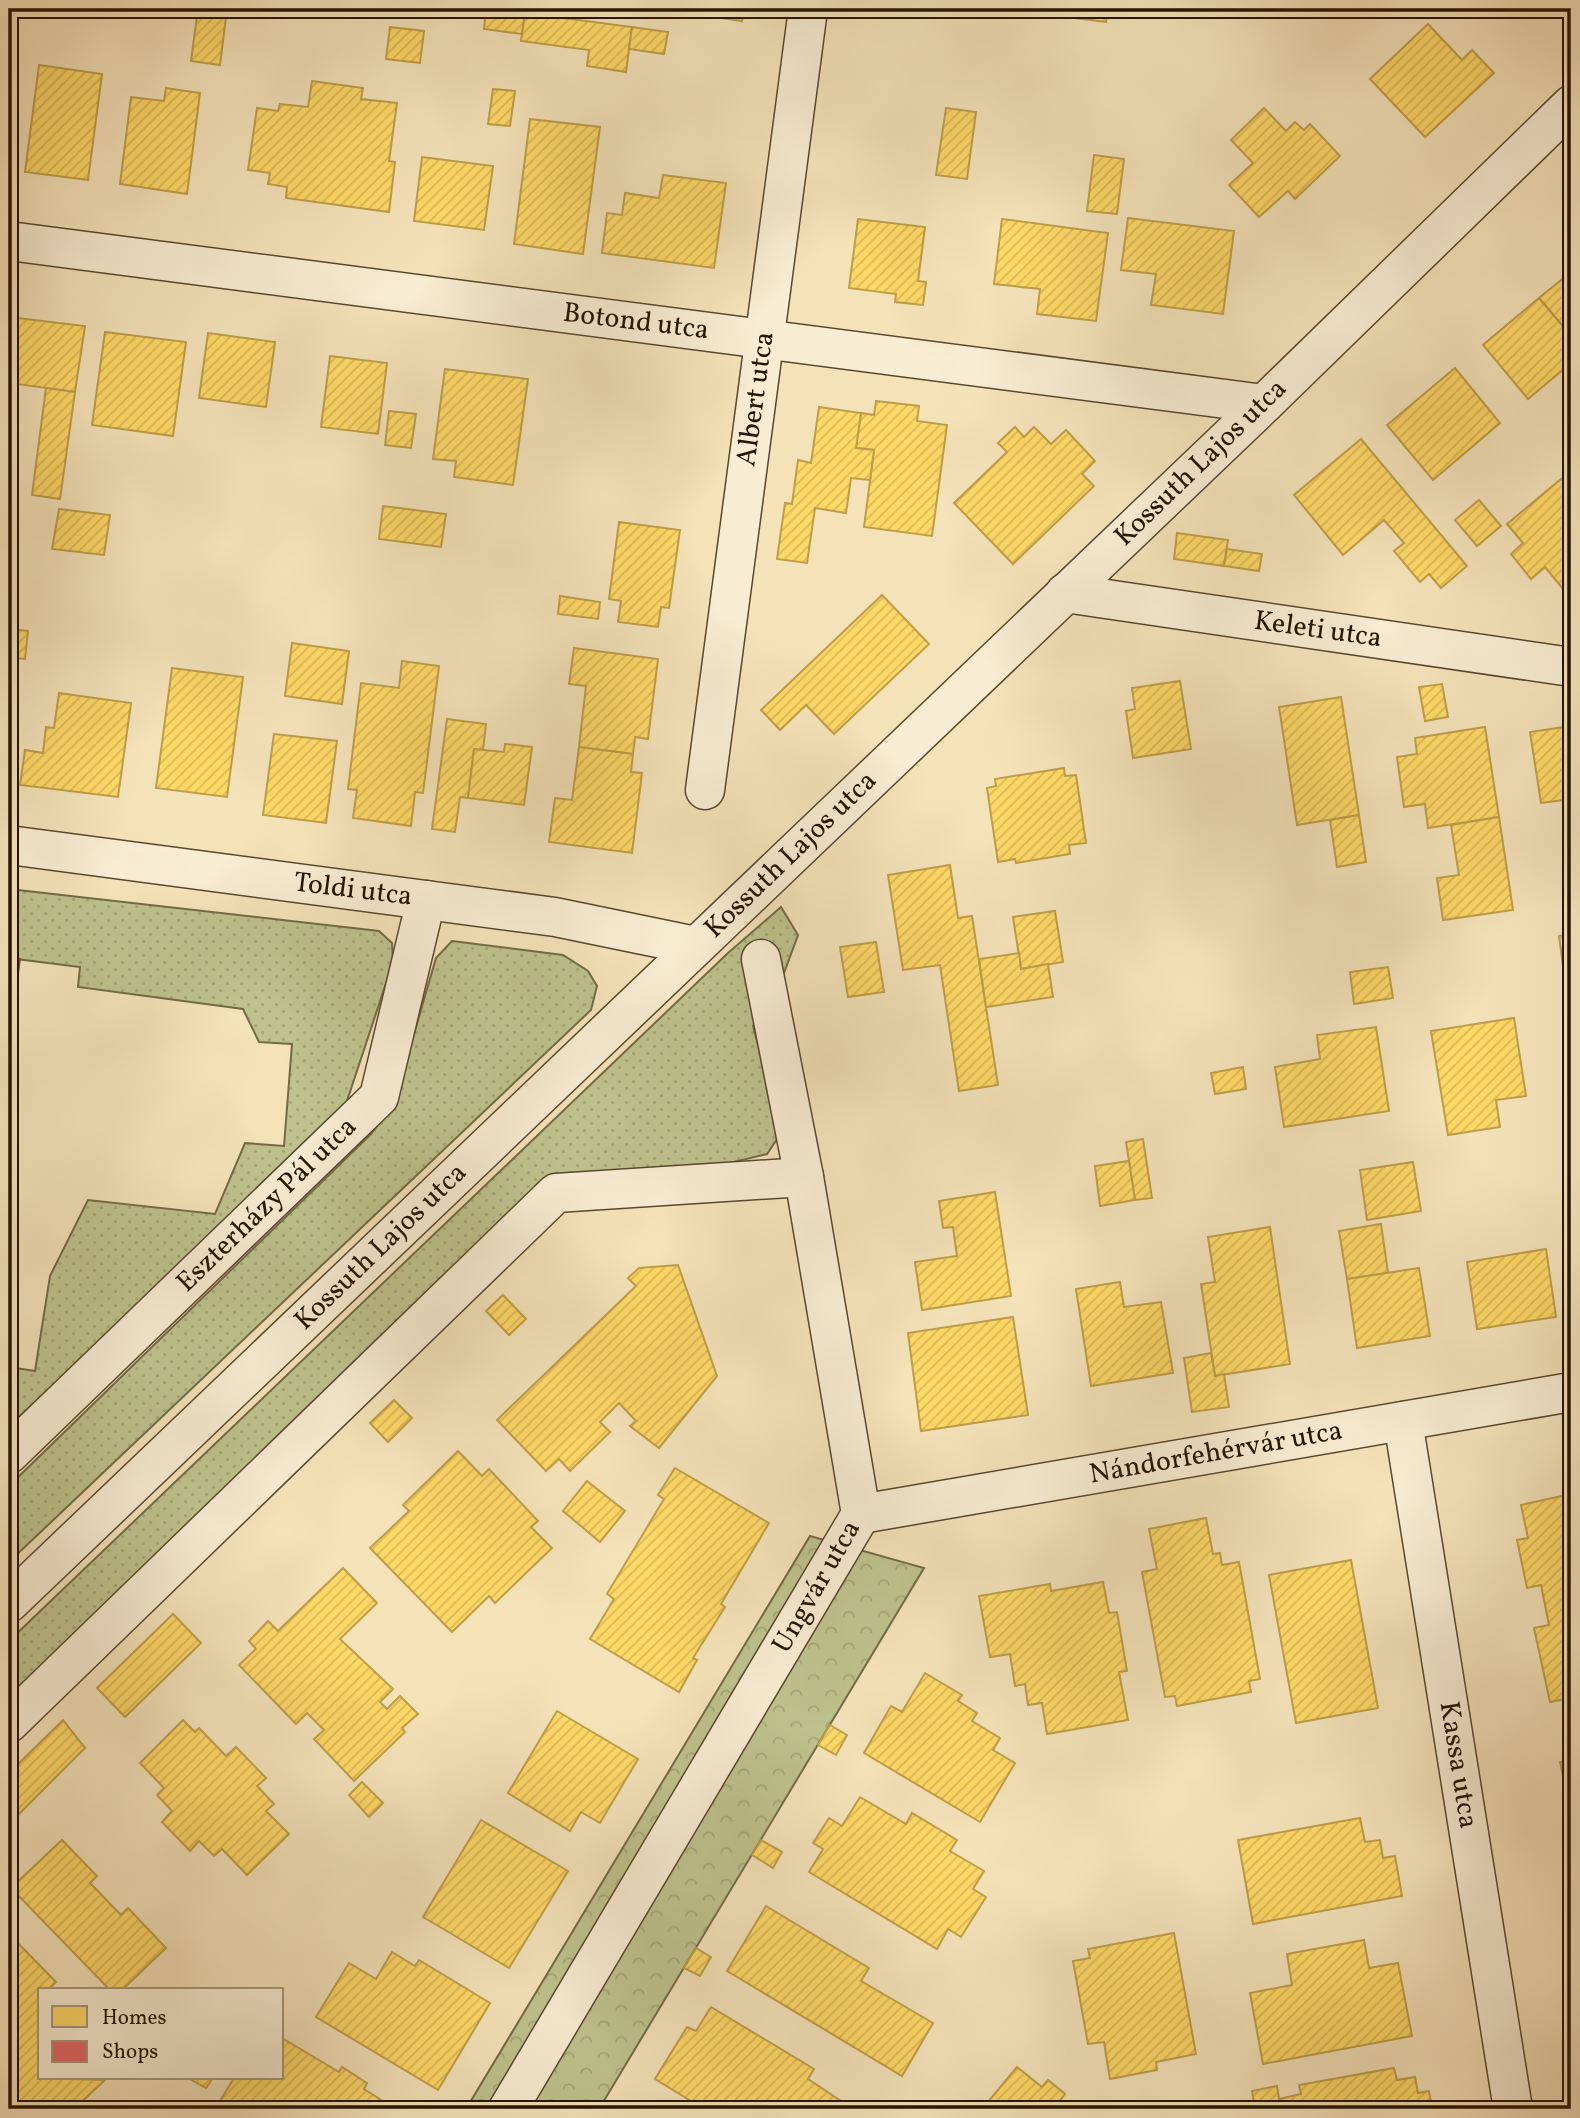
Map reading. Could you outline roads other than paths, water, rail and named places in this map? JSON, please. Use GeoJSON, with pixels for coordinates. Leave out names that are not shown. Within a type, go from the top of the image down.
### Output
{"type":"FeatureCollection","features":[{"type":"Feature","properties":{"kind":"street","name":"Albert utca"},"geometry":{"type":"LineString","coordinates":[[705,790],[808,9]]}},
{"type":"Feature","properties":{"kind":"street","name":"Kossuth Lajos utca"},"geometry":{"type":"LineString","coordinates":[[9,1603],[1264,404],[1571,104]]}},
{"type":"Feature","properties":{"kind":"street","name":"Botond utca"},"geometry":{"type":"LineString","coordinates":[[9,242],[1264,404]]}},
{"type":"Feature","properties":{"kind":"street","name":"Keleti utca"},"geometry":{"type":"LineString","coordinates":[[1065,593],[1571,667]]}},
{"type":"Feature","properties":{"kind":"street","name":"Toldi utca"},"geometry":{"type":"LineString","coordinates":[[9,845],[555,917],[696,946]]}},
{"type":"Feature","properties":{"kind":"street","name":"Eszterházy Pál utca"},"geometry":{"type":"LineString","coordinates":[[9,1454],[379,1097],[426,900]]}},
{"type":"Feature","properties":{"kind":"street","name":"Ungvár utca"},"geometry":{"type":"LineString","coordinates":[[508,2109],[861,1514],[804,1177],[761,959]]}},
{"type":"Feature","properties":{"kind":"street"},"geometry":{"type":"LineString","coordinates":[[9,1723],[556,1193],[804,1177]]}},
{"type":"Feature","properties":{"kind":"street","name":"Nándorfehérvár utca"},"geometry":{"type":"LineString","coordinates":[[861,1514],[1571,1392]]}},
{"type":"Feature","properties":{"kind":"street","name":"Kassa utca"},"geometry":{"type":"LineString","coordinates":[[1403,1421],[1513,2109]]}}]}
